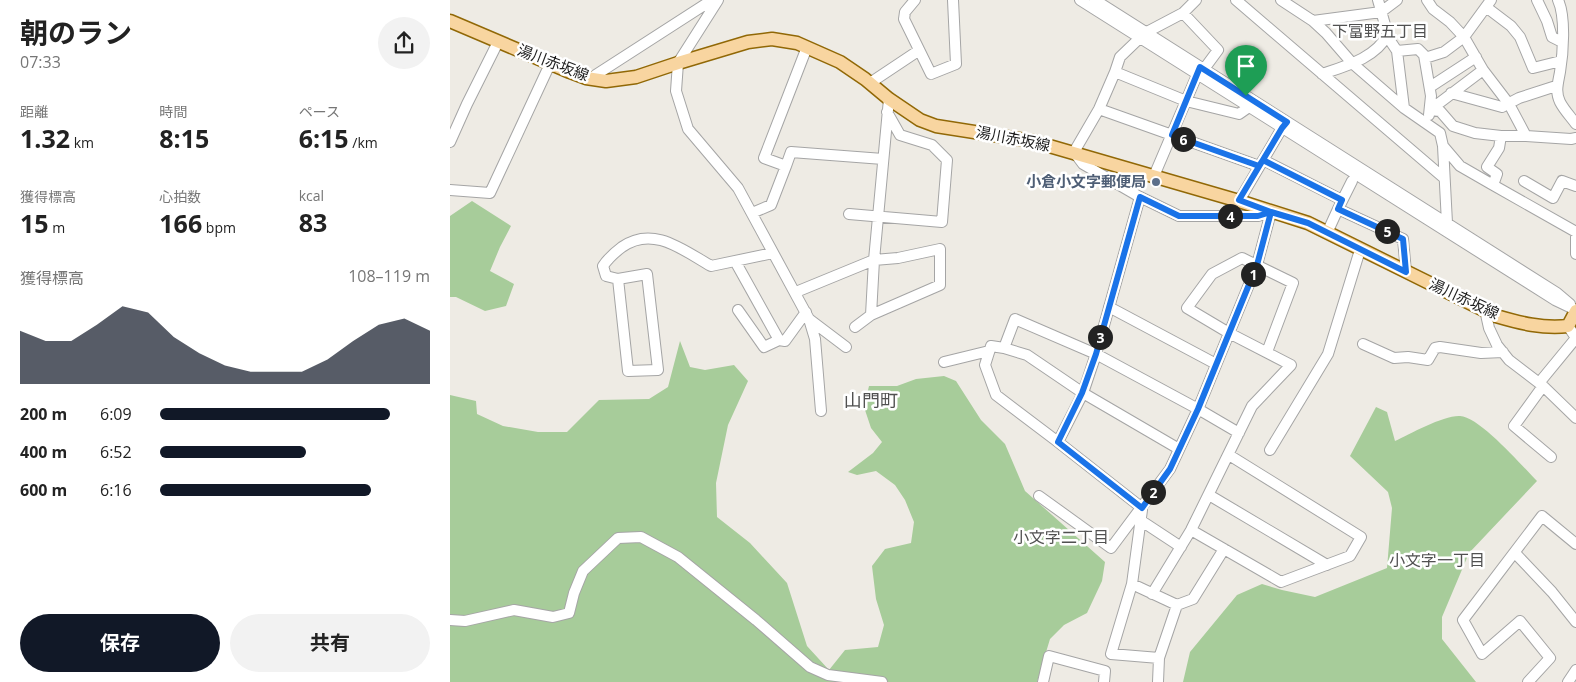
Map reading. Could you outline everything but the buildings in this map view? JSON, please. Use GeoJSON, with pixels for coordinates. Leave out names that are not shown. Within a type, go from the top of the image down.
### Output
{"type":"FeatureCollection","features":[{"type":"Feature","properties":{"kind":"main road","name":"湯川赤坂線"},"geometry":{"type":"LineString","coordinates":[[450,21],[550,64],[591,78],[606,80],[636,77],[748,42],[772,39],[797,43],[840,62],[870,83],[888,105],[936,126],[1032,141],[1239,200],[1308,223],[1496,316],[1525,324],[1552,328],[1568,326]]}},
{"type":"Feature","properties":{"kind":"main road"},"geometry":{"type":"LineString","coordinates":[[1568,326],[1576,310]]}},
{"type":"Feature","properties":{"kind":"street"},"geometry":{"type":"LineString","coordinates":[[591,78],[712,0]]}},
{"type":"Feature","properties":{"kind":"street"},"geometry":{"type":"LineString","coordinates":[[718,0],[678,63],[676,91],[688,129],[738,188],[808,316],[815,339],[821,411]]}},
{"type":"Feature","properties":{"kind":"street"},"geometry":{"type":"LineString","coordinates":[[915,0],[905,12],[904,19],[918,51],[931,74],[956,64],[953,0]]}},
{"type":"Feature","properties":{"kind":"street"},"geometry":{"type":"LineString","coordinates":[[1080,0],[1201,70],[1555,300],[1576,310]]}},
{"type":"Feature","properties":{"kind":"street"},"geometry":{"type":"LineString","coordinates":[[1095,0],[1142,36]]}},
{"type":"Feature","properties":{"kind":"street"},"geometry":{"type":"LineString","coordinates":[[1196,0],[1183,13],[1142,36],[1120,57],[1099,109],[1074,152],[1083,164],[1140,197],[1179,216],[1258,216],[1271,212]]}},
{"type":"Feature","properties":{"kind":"street"},"geometry":{"type":"LineString","coordinates":[[1236,0],[1444,178]]}},
{"type":"Feature","properties":{"kind":"street"},"geometry":{"type":"LineString","coordinates":[[1280,0],[1313,21],[1352,63],[1404,108],[1440,133],[1443,146],[1447,223]]}},
{"type":"Feature","properties":{"kind":"street"},"geometry":{"type":"LineString","coordinates":[[1378,0],[1388,34],[1397,51],[1404,108]]}},
{"type":"Feature","properties":{"kind":"street"},"geometry":{"type":"LineString","coordinates":[[1313,21],[1380,12],[1397,0]]}},
{"type":"Feature","properties":{"kind":"street"},"geometry":{"type":"LineString","coordinates":[[1427,0],[1464,37],[1483,70],[1509,104],[1526,136]]}},
{"type":"Feature","properties":{"kind":"street"},"geometry":{"type":"LineString","coordinates":[[1537,0],[1552,37],[1562,42]]}},
{"type":"Feature","properties":{"kind":"street"},"geometry":{"type":"LineString","coordinates":[[1558,0],[1562,8],[1562,42],[1561,61],[1556,86],[1560,102],[1576,124]]}},
{"type":"Feature","properties":{"kind":"street"},"geometry":{"type":"LineString","coordinates":[[1425,58],[1444,52],[1464,37],[1488,3],[1520,37],[1533,68],[1561,61]]}},
{"type":"Feature","properties":{"kind":"street"},"geometry":{"type":"LineString","coordinates":[[1154,176],[1201,70],[1218,50],[1183,13]]}},
{"type":"Feature","properties":{"kind":"street"},"geometry":{"type":"LineString","coordinates":[[1322,74],[1372,53],[1388,34]]}},
{"type":"Feature","properties":{"kind":"street"},"geometry":{"type":"LineString","coordinates":[[450,142],[498,42]]}},
{"type":"Feature","properties":{"kind":"street"},"geometry":{"type":"LineString","coordinates":[[786,166],[764,158],[807,47]]}},
{"type":"Feature","properties":{"kind":"street"},"geometry":{"type":"LineString","coordinates":[[1397,51],[1418,49],[1424,55],[1432,96],[1428,123]]}},
{"type":"Feature","properties":{"kind":"street"},"geometry":{"type":"LineString","coordinates":[[870,83],[918,51]]}},
{"type":"Feature","properties":{"kind":"street"},"geometry":{"type":"LineString","coordinates":[[1430,88],[1476,57]]}},
{"type":"Feature","properties":{"kind":"street"},"geometry":{"type":"LineString","coordinates":[[450,190],[490,193],[550,64]]}},
{"type":"Feature","properties":{"kind":"street"},"geometry":{"type":"LineString","coordinates":[[1201,70],[1249,107],[1284,125],[1447,223],[1557,293],[1576,310]]}},
{"type":"Feature","properties":{"kind":"street"},"geometry":{"type":"LineString","coordinates":[[1430,110],[1483,70]]}},
{"type":"Feature","properties":{"kind":"street"},"geometry":{"type":"LineString","coordinates":[[1115,72],[1186,102],[1238,114],[1249,107]]}},
{"type":"Feature","properties":{"kind":"street"},"geometry":{"type":"LineString","coordinates":[[1451,93],[1502,107],[1519,98],[1556,86]]}},
{"type":"Feature","properties":{"kind":"street"},"geometry":{"type":"LineString","coordinates":[[871,314],[888,105]]}},
{"type":"Feature","properties":{"kind":"street"},"geometry":{"type":"LineString","coordinates":[[849,214],[942,222],[947,160],[932,145],[900,135],[888,105]]}},
{"type":"Feature","properties":{"kind":"street"},"geometry":{"type":"LineString","coordinates":[[1099,109],[1172,135],[1261,163],[1340,204],[1403,239],[1406,272]]}},
{"type":"Feature","properties":{"kind":"street"},"geometry":{"type":"LineString","coordinates":[[1430,110],[1440,111],[1453,126],[1475,133],[1501,136],[1576,138]]}},
{"type":"Feature","properties":{"kind":"street"},"geometry":{"type":"LineString","coordinates":[[1239,200],[1284,125]]}},
{"type":"Feature","properties":{"kind":"street"},"geometry":{"type":"LineString","coordinates":[[1493,185],[1497,174],[1487,167],[1499,148],[1501,136]]}},
{"type":"Feature","properties":{"kind":"street"},"geometry":{"type":"LineString","coordinates":[[1443,146],[1460,166],[1576,239],[1576,254]]}},
{"type":"Feature","properties":{"kind":"street"},"geometry":{"type":"LineString","coordinates":[[752,213],[771,205],[791,152],[883,159]]}},
{"type":"Feature","properties":{"kind":"street"},"geometry":{"type":"LineString","coordinates":[[1327,233],[1352,181]]}},
{"type":"Feature","properties":{"kind":"street"},"geometry":{"type":"LineString","coordinates":[[1524,181],[1553,198],[1562,181],[1576,186]]}},
{"type":"Feature","properties":{"kind":"street"},"geometry":{"type":"LineString","coordinates":[[1058,442],[1082,393],[1096,354],[1140,197]]}},
{"type":"Feature","properties":{"kind":"street"},"geometry":{"type":"LineString","coordinates":[[1039,496],[1111,548],[1170,469],[1198,409],[1257,265],[1271,212]]}},
{"type":"Feature","properties":{"kind":"street"},"geometry":{"type":"LineString","coordinates":[[618,279],[628,371],[658,370],[647,274],[618,279],[606,276],[603,266],[609,257],[630,241],[651,237],[666,241],[711,266],[773,253]]}},
{"type":"Feature","properties":{"kind":"street"},"geometry":{"type":"LineString","coordinates":[[796,292],[874,260],[898,258],[940,249],[940,285],[871,314],[855,327]]}},
{"type":"Feature","properties":{"kind":"street"},"geometry":{"type":"LineString","coordinates":[[1270,450],[1328,354],[1360,250]]}},
{"type":"Feature","properties":{"kind":"street"},"geometry":{"type":"LineString","coordinates":[[1152,594],[1191,530],[1252,406],[1291,365],[1229,333],[1186,308],[1212,274],[1242,258],[1293,283],[1267,352]]}},
{"type":"Feature","properties":{"kind":"street"},"geometry":{"type":"LineString","coordinates":[[735,261],[778,340]]}},
{"type":"Feature","properties":{"kind":"street"},"geometry":{"type":"LineString","coordinates":[[1109,307],[1216,364]]}},
{"type":"Feature","properties":{"kind":"street"},"geometry":{"type":"LineString","coordinates":[[738,310],[764,347],[778,340],[786,341],[808,316]]}},
{"type":"Feature","properties":{"kind":"street"},"geometry":{"type":"LineString","coordinates":[[1485,310],[1489,328],[1508,360],[1541,384],[1576,418]]}},
{"type":"Feature","properties":{"kind":"street"},"geometry":{"type":"LineString","coordinates":[[808,316],[846,347]]}},
{"type":"Feature","properties":{"kind":"street"},"geometry":{"type":"LineString","coordinates":[[1004,348],[1015,319],[1096,354],[1198,409],[1239,434]]}},
{"type":"Feature","properties":{"kind":"street"},"geometry":{"type":"LineString","coordinates":[[1550,457],[1514,426],[1541,384],[1576,338],[1568,326]]}},
{"type":"Feature","properties":{"kind":"street"},"geometry":{"type":"LineString","coordinates":[[1363,344],[1394,358],[1408,357],[1428,360],[1435,348],[1440,347],[1482,354],[1503,352]]}},
{"type":"Feature","properties":{"kind":"street"},"geometry":{"type":"LineString","coordinates":[[1142,508],[996,395],[985,366],[991,346],[1027,355],[1082,393],[1179,449]]}},
{"type":"Feature","properties":{"kind":"street"},"geometry":{"type":"LineString","coordinates":[[944,362],[989,351]]}},
{"type":"Feature","properties":{"kind":"street"},"geometry":{"type":"LineString","coordinates":[[1191,530],[1281,582],[1350,556],[1361,537],[1229,455]]}},
{"type":"Feature","properties":{"kind":"street"},"geometry":{"type":"LineString","coordinates":[[1209,495],[1327,565]]}},
{"type":"Feature","properties":{"kind":"street"},"geometry":{"type":"LineString","coordinates":[[1142,508],[1132,584],[1111,654],[1159,658]]}},
{"type":"Feature","properties":{"kind":"street"},"geometry":{"type":"LineString","coordinates":[[1528,682],[1550,658],[1520,621],[1482,654],[1464,620],[1542,516],[1576,544]]}},
{"type":"Feature","properties":{"kind":"street"},"geometry":{"type":"LineString","coordinates":[[1140,520],[1181,547]]}},
{"type":"Feature","properties":{"kind":"street"},"geometry":{"type":"LineString","coordinates":[[450,620],[465,621],[514,610],[553,617],[569,613],[574,593],[583,571],[618,538],[642,537],[678,557],[756,620],[810,667],[828,676],[882,682]]}},
{"type":"Feature","properties":{"kind":"street"},"geometry":{"type":"LineString","coordinates":[[1132,584],[1177,605],[1193,599],[1224,549]]}},
{"type":"Feature","properties":{"kind":"street"},"geometry":{"type":"LineString","coordinates":[[1515,553],[1552,592],[1576,622]]}},
{"type":"Feature","properties":{"kind":"street"},"geometry":{"type":"LineString","coordinates":[[1158,682],[1159,658],[1177,605]]}},
{"type":"Feature","properties":{"kind":"street"},"geometry":{"type":"LineString","coordinates":[[1043,682],[1049,656],[1105,671],[1104,682]]}},
{"type":"Feature","properties":{"kind":"street"},"geometry":{"type":"LineString","coordinates":[[1568,682],[1576,670]]}},
{"type":"Feature","properties":{"kind":"green space"},"geometry":{"type":"Polygon","coordinates":[[[472,201],[511,226],[490,271],[514,284],[506,306],[485,311],[456,297],[450,297],[450,216],[472,201]]]}},
{"type":"Feature","properties":{"kind":"green space"},"geometry":{"type":"Polygon","coordinates":[[[680,341],[690,367],[705,370],[734,365],[748,381],[728,425],[716,483],[717,517],[750,543],[787,583],[807,646],[829,670],[845,650],[878,647],[884,625],[876,599],[872,566],[885,549],[911,543],[914,522],[905,500],[895,485],[876,471],[857,475],[848,472],[873,453],[882,442],[871,428],[864,407],[869,386],[897,386],[916,379],[944,376],[956,381],[981,420],[1005,444],[1025,491],[1105,562],[1102,581],[1087,613],[1064,625],[1050,639],[1037,682],[450,682],[450,395],[476,401],[477,414],[503,426],[538,432],[567,432],[599,400],[649,399],[668,387],[680,341]]]}},
{"type":"Feature","properties":{"kind":"green space"},"geometry":{"type":"Polygon","coordinates":[[[1376,407],[1387,412],[1395,441],[1445,418],[1460,416],[1468,418],[1489,433],[1537,481],[1469,553],[1442,617],[1442,639],[1476,682],[1183,682],[1190,652],[1237,595],[1262,584],[1315,597],[1387,568],[1392,508],[1388,492],[1350,456],[1376,407]]]}},
{"type":"Feature","properties":{"kind":"place","name":"小倉小文字郵便局"},"geometry":{"type":"Point","coordinates":[1156,182]}},
{"type":"Feature","properties":{"kind":"district","name":"下富野五丁目"},"geometry":{"type":"Point","coordinates":[1380,31]}},
{"type":"Feature","properties":{"kind":"district","name":"山門町"},"geometry":{"type":"Point","coordinates":[871,401]}},
{"type":"Feature","properties":{"kind":"district","name":"小文字二丁目"},"geometry":{"type":"Point","coordinates":[1061,537]}},
{"type":"Feature","properties":{"kind":"district","name":"小文字一丁目"},"geometry":{"type":"Point","coordinates":[1437,560]}},
{"type":"Feature","properties":{"kind":"route"},"geometry":{"type":"LineString","coordinates":[[1246,96],[1200,67],[1172,135],[1259,166],[1263,160],[1342,200],[1338,209],[1403,239],[1406,272],[1308,223],[1271,212],[1258,216],[1179,216],[1140,197],[1096,354],[1082,393],[1058,442],[1142,508],[1170,469],[1198,409],[1257,265],[1271,212],[1239,200],[1263,160],[1282,128],[1287,122],[1246,96]]}}]}
